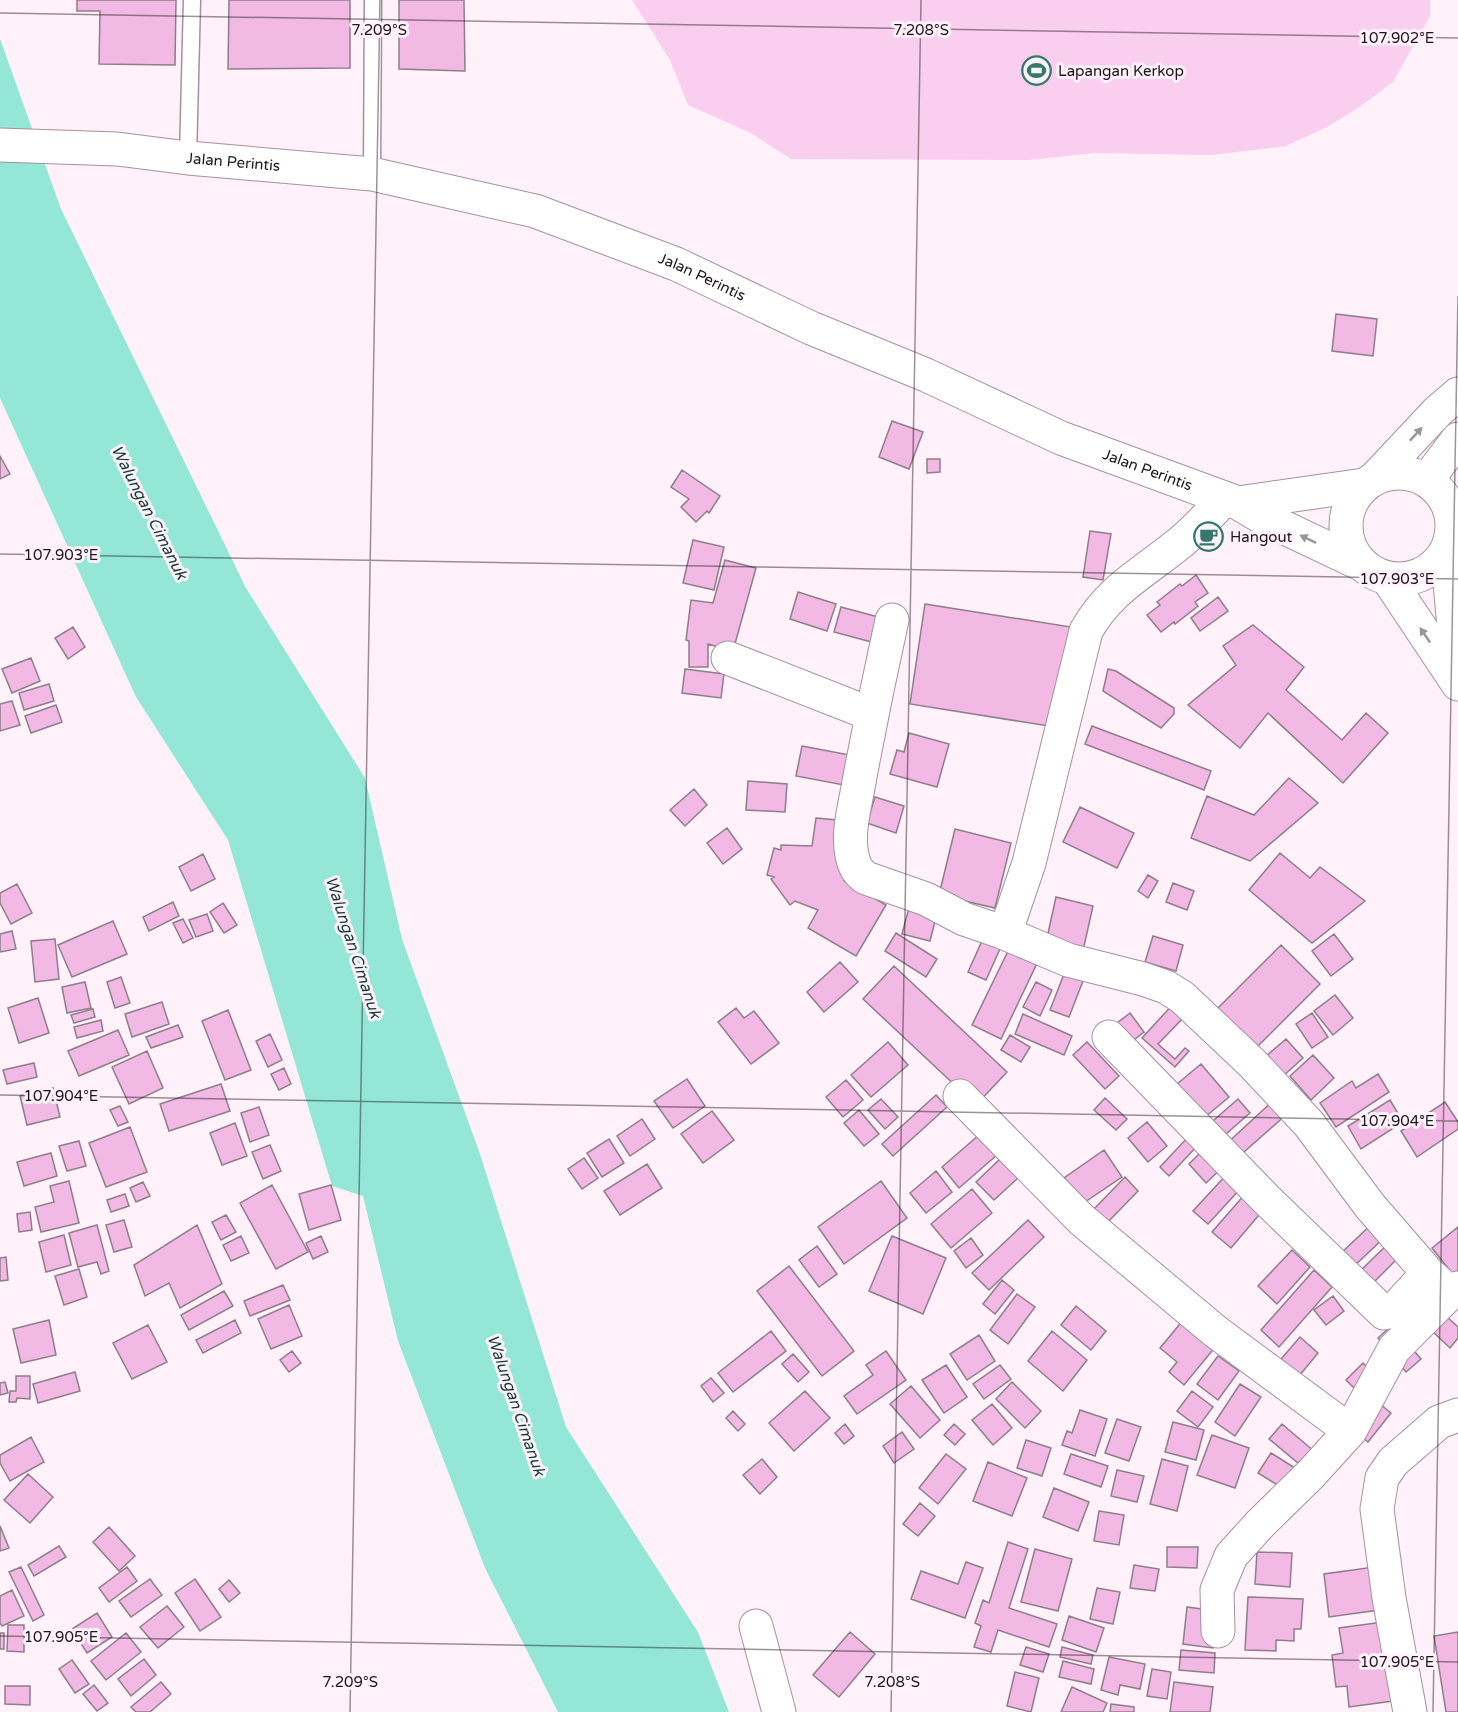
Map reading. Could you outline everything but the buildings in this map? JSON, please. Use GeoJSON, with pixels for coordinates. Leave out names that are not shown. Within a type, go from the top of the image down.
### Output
{"type":"FeatureCollection","features":[{"type":"Feature","properties":{"kind":"street","name":"Jalan Perintis"},"geometry":{"type":"LineString","coordinates":[[0,145],[117,149],[188,158],[372,174],[535,211],[676,264],[811,328],[926,375],[1061,438],[1231,501],[1374,572]]}},
{"type":"Feature","properties":{"kind":"street"},"geometry":{"type":"LineString","coordinates":[[1458,394],[1438,411],[1353,499],[1346,515],[1346,533],[1351,550],[1374,572],[1458,684]]}},
{"type":"Feature","properties":{"kind":"street"},"geometry":{"type":"LineString","coordinates":[[1374,572],[1402,580],[1416,578],[1439,562],[1447,549],[1455,517],[1440,483],[1458,439]]}},
{"type":"Feature","properties":{"kind":"street"},"geometry":{"type":"LineString","coordinates":[[1002,932],[1011,916],[1029,862],[1086,631],[1093,617],[1116,590],[1231,501],[1370,481],[1389,473],[1402,472],[1440,483]]}},
{"type":"Feature","properties":{"kind":"street"},"geometry":{"type":"LineString","coordinates":[[1447,549],[1458,671]]}},
{"type":"Feature","properties":{"kind":"street"},"geometry":{"type":"LineString","coordinates":[[892,620],[871,714],[850,832],[851,854],[855,867],[866,878],[926,899],[964,919],[1002,932],[1068,960],[1166,987],[1182,997],[1252,1063],[1309,1124],[1370,1206],[1445,1285]]}},
{"type":"Feature","properties":{"kind":"street"},"geometry":{"type":"LineString","coordinates":[[728,658],[871,714]]}},
{"type":"Feature","properties":{"kind":"street"},"geometry":{"type":"LineString","coordinates":[[1109,1037],[1264,1198],[1384,1314],[1445,1285]]}},
{"type":"Feature","properties":{"kind":"street"},"geometry":{"type":"LineString","coordinates":[[960,1096],[1082,1220],[1215,1331],[1350,1431]]}},
{"type":"Feature","properties":{"kind":"street"},"geometry":{"type":"LineString","coordinates":[[1218,1631],[1216,1590],[1231,1557],[1350,1431],[1394,1349],[1445,1285]]}},
{"type":"Feature","properties":{"kind":"street"},"geometry":{"type":"LineString","coordinates":[[1410,1712],[1389,1598],[1377,1509],[1382,1478],[1393,1462],[1439,1422],[1458,1415]]}},
{"type":"Feature","properties":{"kind":"street"},"geometry":{"type":"LineString","coordinates":[[756,1626],[779,1712]]}},
{"type":"Feature","properties":{"kind":"lane"},"geometry":{"type":"LineString","coordinates":[[188,158],[192,0]]}},
{"type":"Feature","properties":{"kind":"lane"},"geometry":{"type":"LineString","coordinates":[[372,174],[373,0]]}},
{"type":"Feature","properties":{"kind":"shaded area","name":"Lapangan Kerkop"},"geometry":{"type":"Polygon","coordinates":[[[632,0],[1430,0],[1430,16],[1393,82],[1327,127],[1286,146],[1212,155],[1095,153],[1029,160],[791,159],[751,133],[688,105],[670,60],[632,0]]]}},
{"type":"Feature","properties":{"kind":"water","name":"Walungan Cimanuk"},"geometry":{"type":"Polygon","coordinates":[[[0,39],[61,209],[246,588],[365,778],[402,939],[480,1154],[566,1427],[698,1632],[729,1712],[558,1712],[485,1568],[398,1341],[363,1196],[332,1186],[228,840],[136,697],[0,398],[0,39]]]}},
{"type":"Feature","properties":{"kind":"place","name":"Lapangan Kerkop"},"geometry":{"type":"Point","coordinates":[1037,71]}},
{"type":"Feature","properties":{"kind":"place","name":"Hangout"},"geometry":{"type":"Point","coordinates":[1209,537]}}]}
